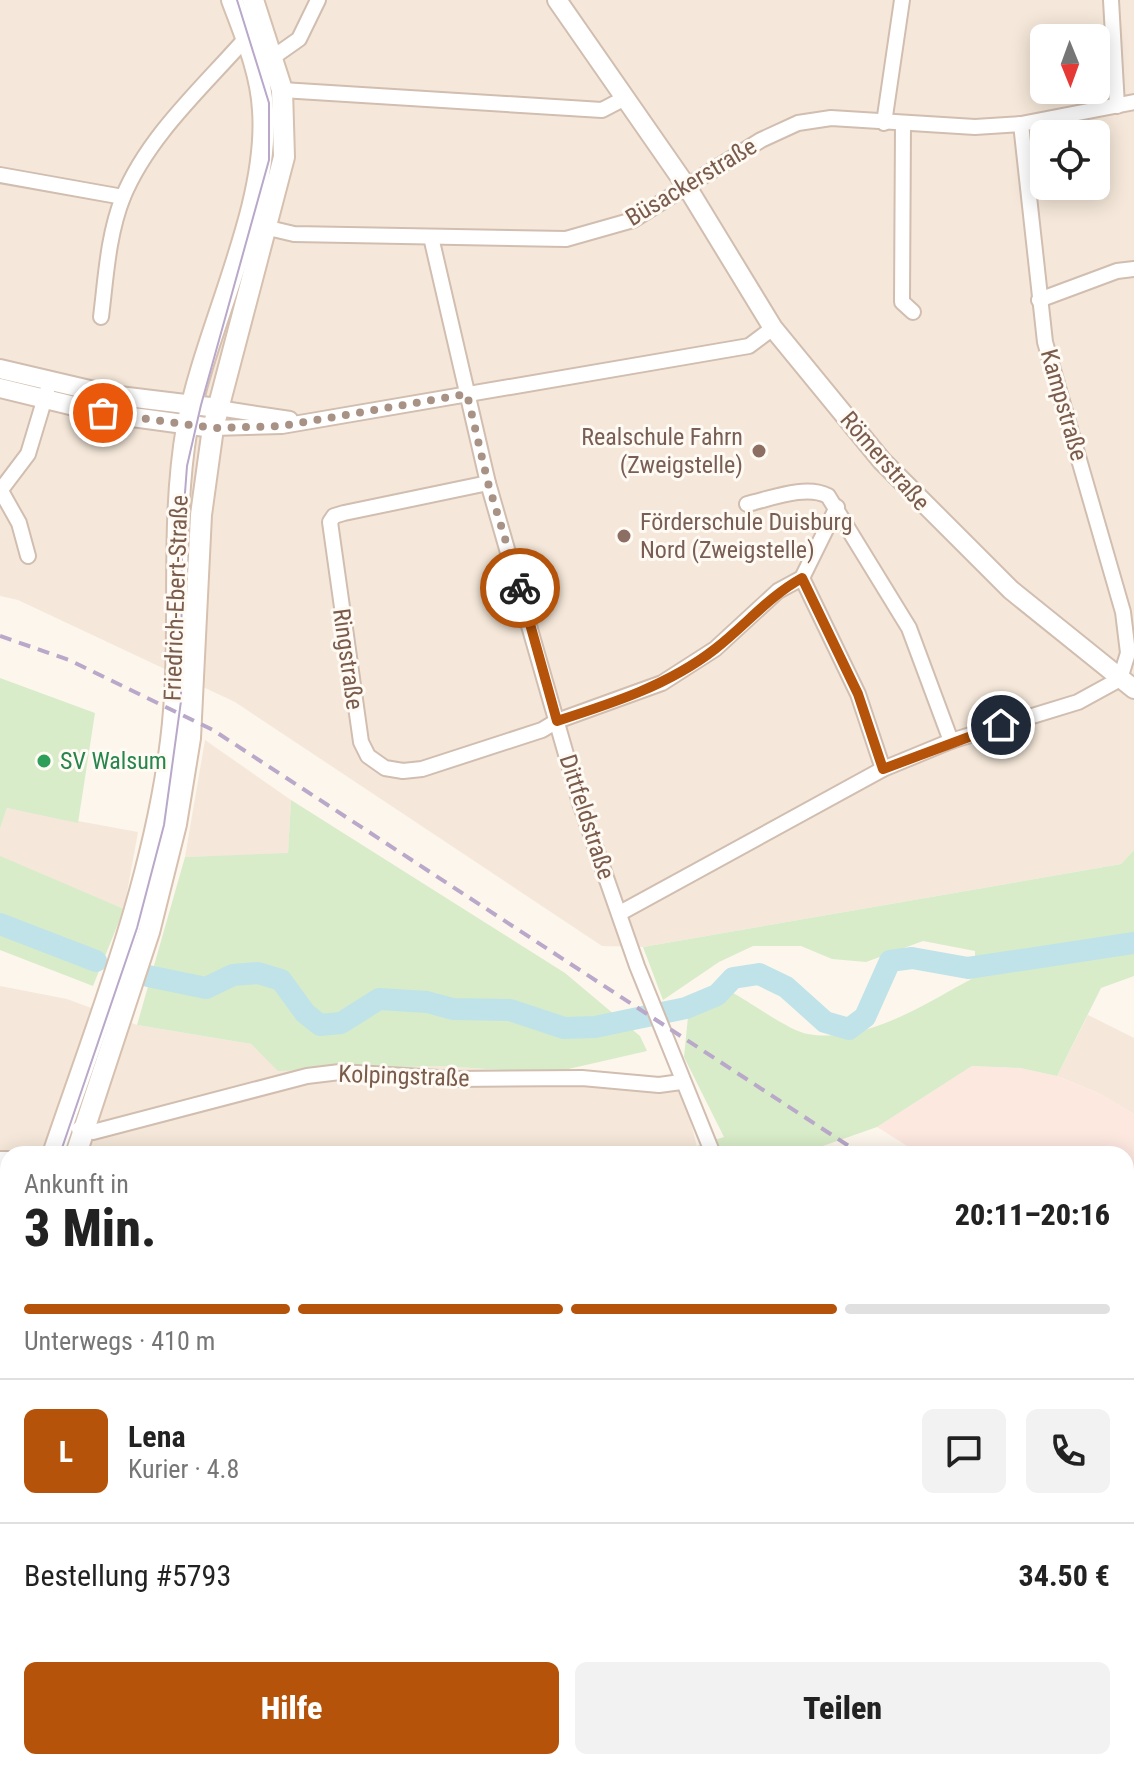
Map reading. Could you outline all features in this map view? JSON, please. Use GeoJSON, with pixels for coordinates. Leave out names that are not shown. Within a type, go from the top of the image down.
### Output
{"type":"FeatureCollection","features":[{"type":"Feature","properties":{"kind":"main road"},"geometry":{"type":"LineString","coordinates":[[232,0],[255,35]]}},
{"type":"Feature","properties":{"kind":"main road"},"geometry":{"type":"LineString","coordinates":[[253,0],[255,35]]}},
{"type":"Feature","properties":{"kind":"main road","name":"Friedrich-Ebert-Straße"},"geometry":{"type":"LineString","coordinates":[[79,1146],[149,932],[176,824],[190,738],[201,515],[216,418],[284,157],[282,90],[272,58],[255,35]]}},
{"type":"Feature","properties":{"kind":"main road","name":"Friedrich-Ebert-Straße"},"geometry":{"type":"LineString","coordinates":[[56,1146],[131,926],[158,822],[171,739],[178,498],[188,425],[259,174],[264,133],[255,35]]}},
{"type":"Feature","properties":{"kind":"street"},"geometry":{"type":"LineString","coordinates":[[272,58],[299,39],[318,0]]}},
{"type":"Feature","properties":{"kind":"street","name":"Römerstraße"},"geometry":{"type":"LineString","coordinates":[[557,0],[687,187],[773,328],[882,461],[928,511],[1011,590],[1127,684]]}},
{"type":"Feature","properties":{"kind":"street"},"geometry":{"type":"LineString","coordinates":[[884,123],[902,0]]}},
{"type":"Feature","properties":{"kind":"street"},"geometry":{"type":"LineString","coordinates":[[1111,0],[1117,106]]}},
{"type":"Feature","properties":{"kind":"street"},"geometry":{"type":"LineString","coordinates":[[101,317],[109,242],[123,197],[144,156],[255,35]]}},
{"type":"Feature","properties":{"kind":"street"},"geometry":{"type":"LineString","coordinates":[[282,90],[602,110],[625,98]]}},
{"type":"Feature","properties":{"kind":"street","name":"Büsackerstraße"},"geometry":{"type":"LineString","coordinates":[[245,223],[294,234],[566,239],[633,220],[761,140],[798,123],[831,118],[975,127],[1021,124],[1134,102]]}},
{"type":"Feature","properties":{"kind":"street"},"geometry":{"type":"LineString","coordinates":[[903,124],[902,302],[913,312]]}},
{"type":"Feature","properties":{"kind":"street","name":"Kampstraße"},"geometry":{"type":"LineString","coordinates":[[1021,124],[1045,342],[1123,612],[1128,653],[1127,684]]}},
{"type":"Feature","properties":{"kind":"street"},"geometry":{"type":"LineString","coordinates":[[0,175],[123,197]]}},
{"type":"Feature","properties":{"kind":"street","name":"Dittfeldstraße"},"geometry":{"type":"LineString","coordinates":[[431,237],[488,483],[580,803],[663,1035],[709,1146]]}},
{"type":"Feature","properties":{"kind":"street"},"geometry":{"type":"LineString","coordinates":[[1039,300],[1117,271],[1134,269]]}},
{"type":"Feature","properties":{"kind":"street"},"geometry":{"type":"LineString","coordinates":[[0,369],[47,392],[188,425],[216,418],[282,426],[302,420],[749,346],[773,328]]}},
{"type":"Feature","properties":{"kind":"street"},"geometry":{"type":"LineString","coordinates":[[0,388],[194,404],[216,418]]}},
{"type":"Feature","properties":{"kind":"street"},"geometry":{"type":"LineString","coordinates":[[28,556],[19,523],[0,491],[28,454],[47,392]]}},
{"type":"Feature","properties":{"kind":"street","name":"Ringstraße"},"geometry":{"type":"LineString","coordinates":[[488,483],[344,513],[334,516],[330,522],[361,742],[368,756],[385,768],[403,771],[470,755],[542,730],[557,721]]}},
{"type":"Feature","properties":{"kind":"street"},"geometry":{"type":"LineString","coordinates":[[747,504],[818,490],[837,507],[909,628],[951,741]]}},
{"type":"Feature","properties":{"kind":"street"},"geometry":{"type":"LineString","coordinates":[[557,721],[662,683],[715,649],[778,591],[802,578],[837,507]]}},
{"type":"Feature","properties":{"kind":"street"},"geometry":{"type":"LineString","coordinates":[[802,578],[858,694],[883,769]]}},
{"type":"Feature","properties":{"kind":"street"},"geometry":{"type":"LineString","coordinates":[[620,913],[883,769],[951,741],[1127,684]]}},
{"type":"Feature","properties":{"kind":"street","name":"Kolpingstraße"},"geometry":{"type":"LineString","coordinates":[[83,1132],[307,1076],[340,1072],[455,1079],[582,1078],[659,1085],[681,1082]]}},
{"type":"Feature","properties":{"kind":"street"},"geometry":{"type":"LineString","coordinates":[[92,1105],[105,1119],[132,1121]]}},
{"type":"Feature","properties":{"kind":"street"},"geometry":{"type":"LineString","coordinates":[[69,1109],[74,1124],[83,1132]]}},
{"type":"Feature","properties":{"kind":"shaded area"},"geometry":{"type":"Polygon","coordinates":[[[0,0],[1134,0],[1134,850],[1121,864],[643,947],[602,946],[235,702],[18,600],[0,596],[0,0]]]}},
{"type":"Feature","properties":{"kind":"shaded area"},"geometry":{"type":"Polygon","coordinates":[[[205,740],[291,800],[288,854],[185,857],[205,740]]]}},
{"type":"Feature","properties":{"kind":"shaded area"},"geometry":{"type":"Polygon","coordinates":[[[7,808],[138,832],[124,909],[0,858],[0,829],[7,808]]]}},
{"type":"Feature","properties":{"kind":"shaded area"},"geometry":{"type":"Polygon","coordinates":[[[0,986],[67,999],[137,1025],[251,1044],[278,1070],[441,1066],[681,1082],[697,1146],[0,1146],[0,986]]]}},
{"type":"Feature","properties":{"kind":"shaded area"},"geometry":{"type":"Polygon","coordinates":[[[1088,1015],[1134,1038],[1134,1114],[1098,1093],[1057,1076],[1088,1015]]]}},
{"type":"Feature","properties":{"kind":"shaded area"},"geometry":{"type":"Polygon","coordinates":[[[972,1066],[1020,1068],[1057,1076],[1098,1093],[1134,1114],[1134,1146],[907,1146],[877,1127],[972,1066]]]}},
{"type":"Feature","properties":{"kind":"green space","name":"SV Walsum"},"geometry":{"type":"Polygon","coordinates":[[[0,678],[95,713],[78,823],[7,808],[0,829],[0,678]]]}},
{"type":"Feature","properties":{"kind":"green space"},"geometry":{"type":"Polygon","coordinates":[[[291,800],[565,973],[640,1036],[647,1051],[551,1073],[441,1066],[278,1071],[251,1044],[137,1025],[185,857],[288,853],[291,800]]]}},
{"type":"Feature","properties":{"kind":"green space"},"geometry":{"type":"Polygon","coordinates":[[[1134,850],[1134,976],[1101,988],[1057,1076],[1020,1068],[972,1066],[877,1127],[823,1146],[696,1146],[724,1137],[684,1057],[688,1017],[733,993],[800,1032],[830,1035],[852,1033],[895,1019],[975,977],[975,951],[923,941],[866,962],[832,959],[801,946],[753,946],[719,962],[663,1000],[643,947],[1121,864],[1134,850]]]}},
{"type":"Feature","properties":{"kind":"green space"},"geometry":{"type":"Polygon","coordinates":[[[0,856],[124,909],[93,986],[0,950],[0,856]]]}},
{"type":"Feature","properties":{"kind":"waterway"},"geometry":{"type":"LineString","coordinates":[[0,924],[96,961]]}},
{"type":"Feature","properties":{"kind":"waterway"},"geometry":{"type":"LineString","coordinates":[[148,976],[206,988],[233,975],[258,973],[281,980],[305,1013],[320,1025],[341,1023],[379,999],[427,1002],[453,1009],[510,1010],[564,1028],[595,1027],[686,1008],[717,995],[733,978],[759,974],[786,987],[825,1022],[849,1029],[865,1017],[890,961],[912,958],[968,968],[1134,943]]}},
{"type":"Feature","properties":{"kind":"tram line"},"geometry":{"type":"LineString","coordinates":[[63,1146],[137,928],[164,825],[181,701],[182,533],[187,466],[269,160],[269,103],[237,0]]}},
{"type":"Feature","properties":{"kind":"railway"},"geometry":{"type":"LineString","coordinates":[[0,636],[69,660],[213,730],[849,1146]]}},
{"type":"Feature","properties":{"kind":"way so far"},"geometry":{"type":"LineString","coordinates":[[103,413],[213,428],[282,426],[302,420],[467,394],[488,483],[520,588]]}},
{"type":"Feature","properties":{"kind":"place","name":"Realschule Fahrn (Zweigstelle)"},"geometry":{"type":"Point","coordinates":[759,451]}},
{"type":"Feature","properties":{"kind":"place","name":"Förderschule Duisburg Nord (Zweigstelle)"},"geometry":{"type":"Point","coordinates":[624,536]}},
{"type":"Feature","properties":{"kind":"place","name":"SV Walsum"},"geometry":{"type":"Point","coordinates":[44,761]}},
{"type":"Feature","properties":{"kind":"route"},"geometry":{"type":"LineString","coordinates":[[520,588],[557,721],[618,702],[662,683],[715,649],[778,591],[802,578],[858,694],[883,769],[951,741],[1001,725]]}}]}
